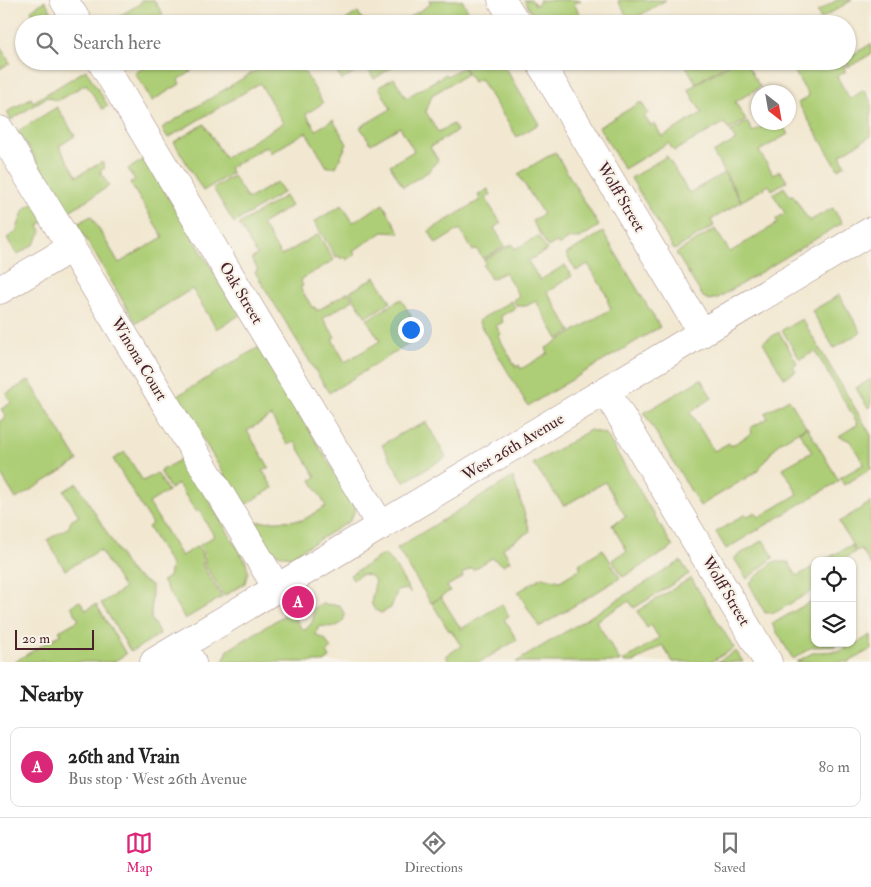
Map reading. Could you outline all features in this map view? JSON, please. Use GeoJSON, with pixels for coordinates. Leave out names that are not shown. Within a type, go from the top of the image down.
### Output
{"type":"FeatureCollection","features":[{"type":"Feature","properties":{"kind":"street"},"geometry":{"type":"LineString","coordinates":[[64,0],[73,15]]}},
{"type":"Feature","properties":{"kind":"street"},"geometry":{"type":"LineString","coordinates":[[502,0],[511,15]]}},
{"type":"Feature","properties":{"kind":"street","name":"Oak Street"},"geometry":{"type":"LineString","coordinates":[[106,70],[381,526]]}},
{"type":"Feature","properties":{"kind":"street","name":"Wolff Street"},"geometry":{"type":"LineString","coordinates":[[544,70],[702,332]]}},
{"type":"Feature","properties":{"kind":"street","name":"Winona Court"},"geometry":{"type":"LineString","coordinates":[[0,130],[277,588]]}},
{"type":"Feature","properties":{"kind":"street","name":"West 26th Avenue"},"geometry":{"type":"LineString","coordinates":[[154,662],[187,654],[277,588],[871,231]]}},
{"type":"Feature","properties":{"kind":"street"},"geometry":{"type":"LineString","coordinates":[[0,290],[71,248]]}},
{"type":"Feature","properties":{"kind":"street","name":"Wolff Street"},"geometry":{"type":"LineString","coordinates":[[606,391],[768,662]]}},
{"type":"Feature","properties":{"kind":"green space"},"geometry":{"type":"Polygon","coordinates":[[[141,0],[154,0],[163,15],[121,15],[141,3],[141,0]]]}},
{"type":"Feature","properties":{"kind":"green space"},"geometry":{"type":"Polygon","coordinates":[[[429,0],[462,0],[471,15],[413,15],[431,4],[429,0]]]}},
{"type":"Feature","properties":{"kind":"green space"},"geometry":{"type":"Polygon","coordinates":[[[524,0],[532,0],[535,5],[540,2],[539,0],[581,0],[574,4],[580,15],[533,15],[524,0]]]}},
{"type":"Feature","properties":{"kind":"green space"},"geometry":{"type":"Polygon","coordinates":[[[666,0],[640,15],[626,15],[618,1],[666,0]]]}},
{"type":"Feature","properties":{"kind":"green space"},"geometry":{"type":"Polygon","coordinates":[[[837,0],[852,0],[828,15],[819,15],[817,12],[837,0]]]}},
{"type":"Feature","properties":{"kind":"green space"},"geometry":{"type":"Polygon","coordinates":[[[45,1],[54,15],[34,15],[31,10],[45,1]]]}},
{"type":"Feature","properties":{"kind":"green space"},"geometry":{"type":"Polygon","coordinates":[[[871,44],[871,54],[856,63],[856,53],[871,44]]]}},
{"type":"Feature","properties":{"kind":"green space"},"geometry":{"type":"Polygon","coordinates":[[[0,46],[10,63],[0,69],[0,46]]]}},
{"type":"Feature","properties":{"kind":"green space"},"geometry":{"type":"Polygon","coordinates":[[[86,70],[108,106],[102,109],[86,84],[57,101],[47,97],[11,120],[7,112],[31,98],[33,102],[86,70]]]}},
{"type":"Feature","properties":{"kind":"green space"},"geometry":{"type":"Polygon","coordinates":[[[140,70],[190,70],[191,72],[178,80],[180,84],[152,101],[135,73],[140,70]]]}},
{"type":"Feature","properties":{"kind":"green space"},"geometry":{"type":"Polygon","coordinates":[[[256,70],[303,70],[323,103],[306,114],[316,130],[333,120],[347,144],[336,167],[327,167],[306,132],[271,153],[267,146],[229,168],[232,173],[203,191],[174,142],[204,124],[225,158],[283,123],[260,83],[168,138],[162,128],[256,70]]]}},
{"type":"Feature","properties":{"kind":"green space"},"geometry":{"type":"Polygon","coordinates":[[[336,70],[359,70],[342,80],[336,70]]]}},
{"type":"Feature","properties":{"kind":"green space"},"geometry":{"type":"Polygon","coordinates":[[[368,70],[388,70],[374,79],[368,70]]]}},
{"type":"Feature","properties":{"kind":"green space"},"geometry":{"type":"Polygon","coordinates":[[[458,70],[465,70],[467,74],[432,95],[426,112],[438,132],[453,124],[457,131],[430,147],[438,160],[428,172],[403,187],[390,165],[414,151],[400,127],[371,144],[360,127],[391,109],[379,87],[394,78],[406,98],[446,74],[447,76],[458,70]]]}},
{"type":"Feature","properties":{"kind":"green space"},"geometry":{"type":"Polygon","coordinates":[[[466,70],[506,70],[539,124],[517,137],[480,79],[473,82],[466,70]]]}},
{"type":"Feature","properties":{"kind":"green space"},"geometry":{"type":"Polygon","coordinates":[[[688,70],[717,70],[696,83],[688,70]]]}},
{"type":"Feature","properties":{"kind":"green space"},"geometry":{"type":"Polygon","coordinates":[[[719,70],[750,70],[759,85],[751,85],[751,92],[735,102],[746,120],[729,130],[724,123],[674,151],[668,143],[624,169],[599,127],[641,102],[648,113],[644,116],[651,126],[655,124],[662,137],[702,113],[688,89],[719,70]]]}},
{"type":"Feature","properties":{"kind":"green space"},"geometry":{"type":"Polygon","coordinates":[[[793,70],[845,70],[837,77],[850,99],[864,90],[871,102],[871,136],[840,155],[845,165],[838,169],[798,103],[809,96],[793,70]]]}},
{"type":"Feature","properties":{"kind":"green space"},"geometry":{"type":"Polygon","coordinates":[[[57,107],[75,136],[59,146],[77,176],[102,162],[105,168],[100,171],[109,186],[68,212],[18,131],[57,107]]]}},
{"type":"Feature","properties":{"kind":"green space"},"geometry":{"type":"Polygon","coordinates":[[[747,122],[753,132],[757,130],[785,130],[788,134],[759,151],[773,174],[780,171],[787,181],[772,190],[769,185],[742,201],[713,153],[736,140],[730,132],[747,122]]]}},
{"type":"Feature","properties":{"kind":"green space"},"geometry":{"type":"Polygon","coordinates":[[[555,152],[599,226],[580,238],[570,238],[559,245],[556,242],[548,247],[532,221],[543,214],[518,174],[555,152]]]}},
{"type":"Feature","properties":{"kind":"green space"},"geometry":{"type":"Polygon","coordinates":[[[667,156],[689,193],[724,173],[741,202],[711,220],[714,226],[674,250],[631,178],[667,156]]]}},
{"type":"Feature","properties":{"kind":"green space"},"geometry":{"type":"Polygon","coordinates":[[[145,159],[240,315],[217,329],[192,289],[136,323],[77,224],[91,216],[119,263],[163,237],[130,183],[135,180],[128,169],[145,159]]]}},
{"type":"Feature","properties":{"kind":"green space"},"geometry":{"type":"Polygon","coordinates":[[[233,176],[248,199],[277,182],[284,192],[234,223],[213,188],[233,176]]]}},
{"type":"Feature","properties":{"kind":"green space"},"geometry":{"type":"Polygon","coordinates":[[[784,187],[790,196],[793,195],[809,221],[833,208],[842,223],[718,298],[709,300],[703,297],[676,253],[715,229],[730,252],[778,223],[776,219],[785,213],[773,194],[784,187]]]}},
{"type":"Feature","properties":{"kind":"green space"},"geometry":{"type":"Polygon","coordinates":[[[488,189],[491,195],[485,198],[501,223],[494,228],[505,246],[483,259],[477,249],[473,251],[460,229],[436,244],[429,231],[480,200],[478,195],[488,189]]]}},
{"type":"Feature","properties":{"kind":"green space"},"geometry":{"type":"Polygon","coordinates":[[[285,196],[291,206],[262,224],[281,256],[318,234],[334,260],[300,280],[303,286],[300,288],[317,311],[348,292],[353,300],[323,318],[335,337],[332,339],[345,362],[380,341],[367,320],[401,299],[411,316],[400,323],[412,342],[329,393],[255,272],[258,270],[251,259],[257,255],[239,224],[285,196]]]}},
{"type":"Feature","properties":{"kind":"green space"},"geometry":{"type":"Polygon","coordinates":[[[34,203],[45,221],[39,225],[41,232],[34,244],[17,255],[7,238],[16,232],[24,209],[34,203]]]}},
{"type":"Feature","properties":{"kind":"green space"},"geometry":{"type":"Polygon","coordinates":[[[383,204],[400,233],[383,232],[353,251],[355,255],[347,260],[345,257],[341,259],[339,256],[336,257],[314,222],[342,205],[353,222],[383,204]]]}},
{"type":"Feature","properties":{"kind":"green space"},"geometry":{"type":"Polygon","coordinates":[[[603,232],[660,327],[528,406],[478,321],[511,301],[515,308],[501,316],[503,322],[496,326],[501,334],[498,336],[516,367],[519,365],[521,369],[548,353],[546,348],[611,309],[607,300],[609,299],[588,264],[576,271],[566,254],[603,232]]]}},
{"type":"Feature","properties":{"kind":"green space"},"geometry":{"type":"Polygon","coordinates":[[[538,236],[547,250],[528,261],[540,280],[565,265],[572,276],[547,292],[571,331],[558,339],[536,301],[526,306],[517,306],[513,300],[519,296],[505,272],[491,279],[483,265],[486,263],[484,260],[512,244],[515,249],[538,236]]]}},
{"type":"Feature","properties":{"kind":"green space"},"geometry":{"type":"Polygon","coordinates":[[[375,277],[391,302],[366,317],[350,292],[375,277]]]}},
{"type":"Feature","properties":{"kind":"green space"},"geometry":{"type":"Polygon","coordinates":[[[839,295],[861,332],[834,348],[812,311],[839,295]]]}},
{"type":"Feature","properties":{"kind":"green space"},"geometry":{"type":"Polygon","coordinates":[[[802,319],[871,435],[871,469],[844,485],[840,478],[864,464],[850,441],[839,436],[858,424],[815,351],[800,360],[782,330],[802,319]]]}},
{"type":"Feature","properties":{"kind":"green space"},"geometry":{"type":"Polygon","coordinates":[[[779,332],[797,363],[793,366],[796,371],[784,378],[763,342],[779,332]]]}},
{"type":"Feature","properties":{"kind":"green space"},"geometry":{"type":"Polygon","coordinates":[[[259,347],[356,508],[350,521],[290,557],[271,552],[253,522],[303,520],[326,506],[311,480],[316,477],[295,442],[288,445],[271,416],[247,431],[269,467],[263,471],[273,488],[243,506],[177,396],[259,347]]]}},
{"type":"Feature","properties":{"kind":"green space"},"geometry":{"type":"Polygon","coordinates":[[[701,379],[712,398],[690,412],[714,451],[729,443],[731,446],[752,433],[750,428],[768,418],[765,413],[789,399],[806,427],[779,443],[756,472],[700,506],[644,413],[701,379]]]}},
{"type":"Feature","properties":{"kind":"green space"},"geometry":{"type":"Polygon","coordinates":[[[871,379],[871,407],[868,408],[856,388],[871,379]]]}},
{"type":"Feature","properties":{"kind":"green space"},"geometry":{"type":"Polygon","coordinates":[[[29,380],[78,461],[16,499],[0,473],[0,421],[6,417],[1,409],[11,403],[6,394],[29,380]]]}},
{"type":"Feature","properties":{"kind":"green space"},"geometry":{"type":"Polygon","coordinates":[[[426,422],[446,457],[404,482],[382,445],[409,429],[426,422]]]}},
{"type":"Feature","properties":{"kind":"green space"},"geometry":{"type":"Polygon","coordinates":[[[807,427],[839,481],[726,549],[716,532],[746,514],[748,516],[755,512],[759,517],[798,494],[783,468],[812,452],[799,432],[807,427]]]}},
{"type":"Feature","properties":{"kind":"green space"},"geometry":{"type":"Polygon","coordinates":[[[590,430],[606,434],[673,547],[623,577],[612,560],[627,551],[612,525],[626,517],[605,482],[564,506],[533,464],[590,430]]]}},
{"type":"Feature","properties":{"kind":"green space"},"geometry":{"type":"Polygon","coordinates":[[[125,452],[143,481],[157,473],[168,491],[149,503],[181,556],[198,546],[202,553],[203,566],[222,597],[185,619],[162,581],[169,577],[171,565],[148,527],[152,524],[113,459],[125,452]]]}},
{"type":"Feature","properties":{"kind":"green space"},"geometry":{"type":"Polygon","coordinates":[[[183,458],[246,562],[248,572],[245,583],[224,596],[205,565],[204,552],[200,545],[214,536],[199,510],[196,512],[178,484],[170,489],[160,471],[183,458]]]}},
{"type":"Feature","properties":{"kind":"green space"},"geometry":{"type":"Polygon","coordinates":[[[513,477],[530,531],[503,548],[510,561],[503,565],[492,558],[473,570],[471,568],[462,574],[463,577],[447,586],[450,591],[431,603],[397,548],[513,477]]]}},
{"type":"Feature","properties":{"kind":"green space"},"geometry":{"type":"Polygon","coordinates":[[[77,483],[131,573],[152,586],[151,619],[160,634],[131,652],[101,603],[124,589],[100,550],[65,570],[47,540],[69,527],[71,521],[79,516],[64,491],[77,483]]]}},
{"type":"Feature","properties":{"kind":"green space"},"geometry":{"type":"Polygon","coordinates":[[[871,502],[871,565],[861,549],[856,551],[839,522],[871,502]]]}},
{"type":"Feature","properties":{"kind":"green space"},"geometry":{"type":"Polygon","coordinates":[[[763,540],[774,557],[747,579],[734,558],[763,540]]]}},
{"type":"Feature","properties":{"kind":"green space"},"geometry":{"type":"Polygon","coordinates":[[[851,545],[855,552],[847,557],[830,557],[851,545]]]}},
{"type":"Feature","properties":{"kind":"green space"},"geometry":{"type":"Polygon","coordinates":[[[603,549],[620,578],[539,627],[518,592],[542,577],[560,581],[581,568],[579,564],[603,549]]]}},
{"type":"Feature","properties":{"kind":"green space"},"geometry":{"type":"Polygon","coordinates":[[[384,554],[394,564],[411,593],[406,589],[397,591],[391,608],[381,613],[372,605],[375,584],[372,577],[366,574],[358,576],[353,580],[350,575],[384,554]]]}},
{"type":"Feature","properties":{"kind":"green space"},"geometry":{"type":"Polygon","coordinates":[[[681,561],[689,574],[634,608],[629,601],[596,621],[621,662],[516,662],[681,561]]]}},
{"type":"Feature","properties":{"kind":"green space"},"geometry":{"type":"Polygon","coordinates":[[[773,562],[788,562],[797,576],[811,568],[811,591],[776,612],[765,613],[749,583],[773,562]]]}},
{"type":"Feature","properties":{"kind":"green space"},"geometry":{"type":"Polygon","coordinates":[[[691,578],[734,648],[711,662],[673,662],[662,645],[634,662],[624,662],[659,638],[651,625],[647,628],[637,611],[691,578]]]}},
{"type":"Feature","properties":{"kind":"green space"},"geometry":{"type":"Polygon","coordinates":[[[441,597],[461,629],[502,604],[509,616],[504,619],[517,640],[480,662],[449,662],[446,656],[461,646],[451,630],[449,631],[432,603],[441,597]]]}},
{"type":"Feature","properties":{"kind":"green space"},"geometry":{"type":"Polygon","coordinates":[[[80,601],[86,610],[96,604],[126,654],[113,662],[14,662],[61,634],[59,631],[79,620],[71,606],[80,601]]]}},
{"type":"Feature","properties":{"kind":"green space"},"geometry":{"type":"Polygon","coordinates":[[[811,601],[812,647],[793,659],[772,624],[811,601]]]}},
{"type":"Feature","properties":{"kind":"green space"},"geometry":{"type":"Polygon","coordinates":[[[322,604],[339,605],[345,614],[344,619],[339,625],[332,627],[319,626],[316,635],[325,639],[331,649],[327,652],[330,658],[324,662],[223,662],[228,650],[291,611],[302,629],[305,630],[313,620],[313,610],[322,604]]]}},
{"type":"Feature","properties":{"kind":"green space"},"geometry":{"type":"Polygon","coordinates":[[[871,635],[871,649],[849,662],[796,662],[814,652],[841,651],[847,647],[856,647],[856,644],[871,635]]]}},
{"type":"Feature","properties":{"kind":"green space"},"geometry":{"type":"Polygon","coordinates":[[[736,651],[743,662],[717,662],[736,651]]]}},
{"type":"Feature","properties":{"kind":"place","name":"26th and Vrain"},"geometry":{"type":"Point","coordinates":[298,602]}}]}
